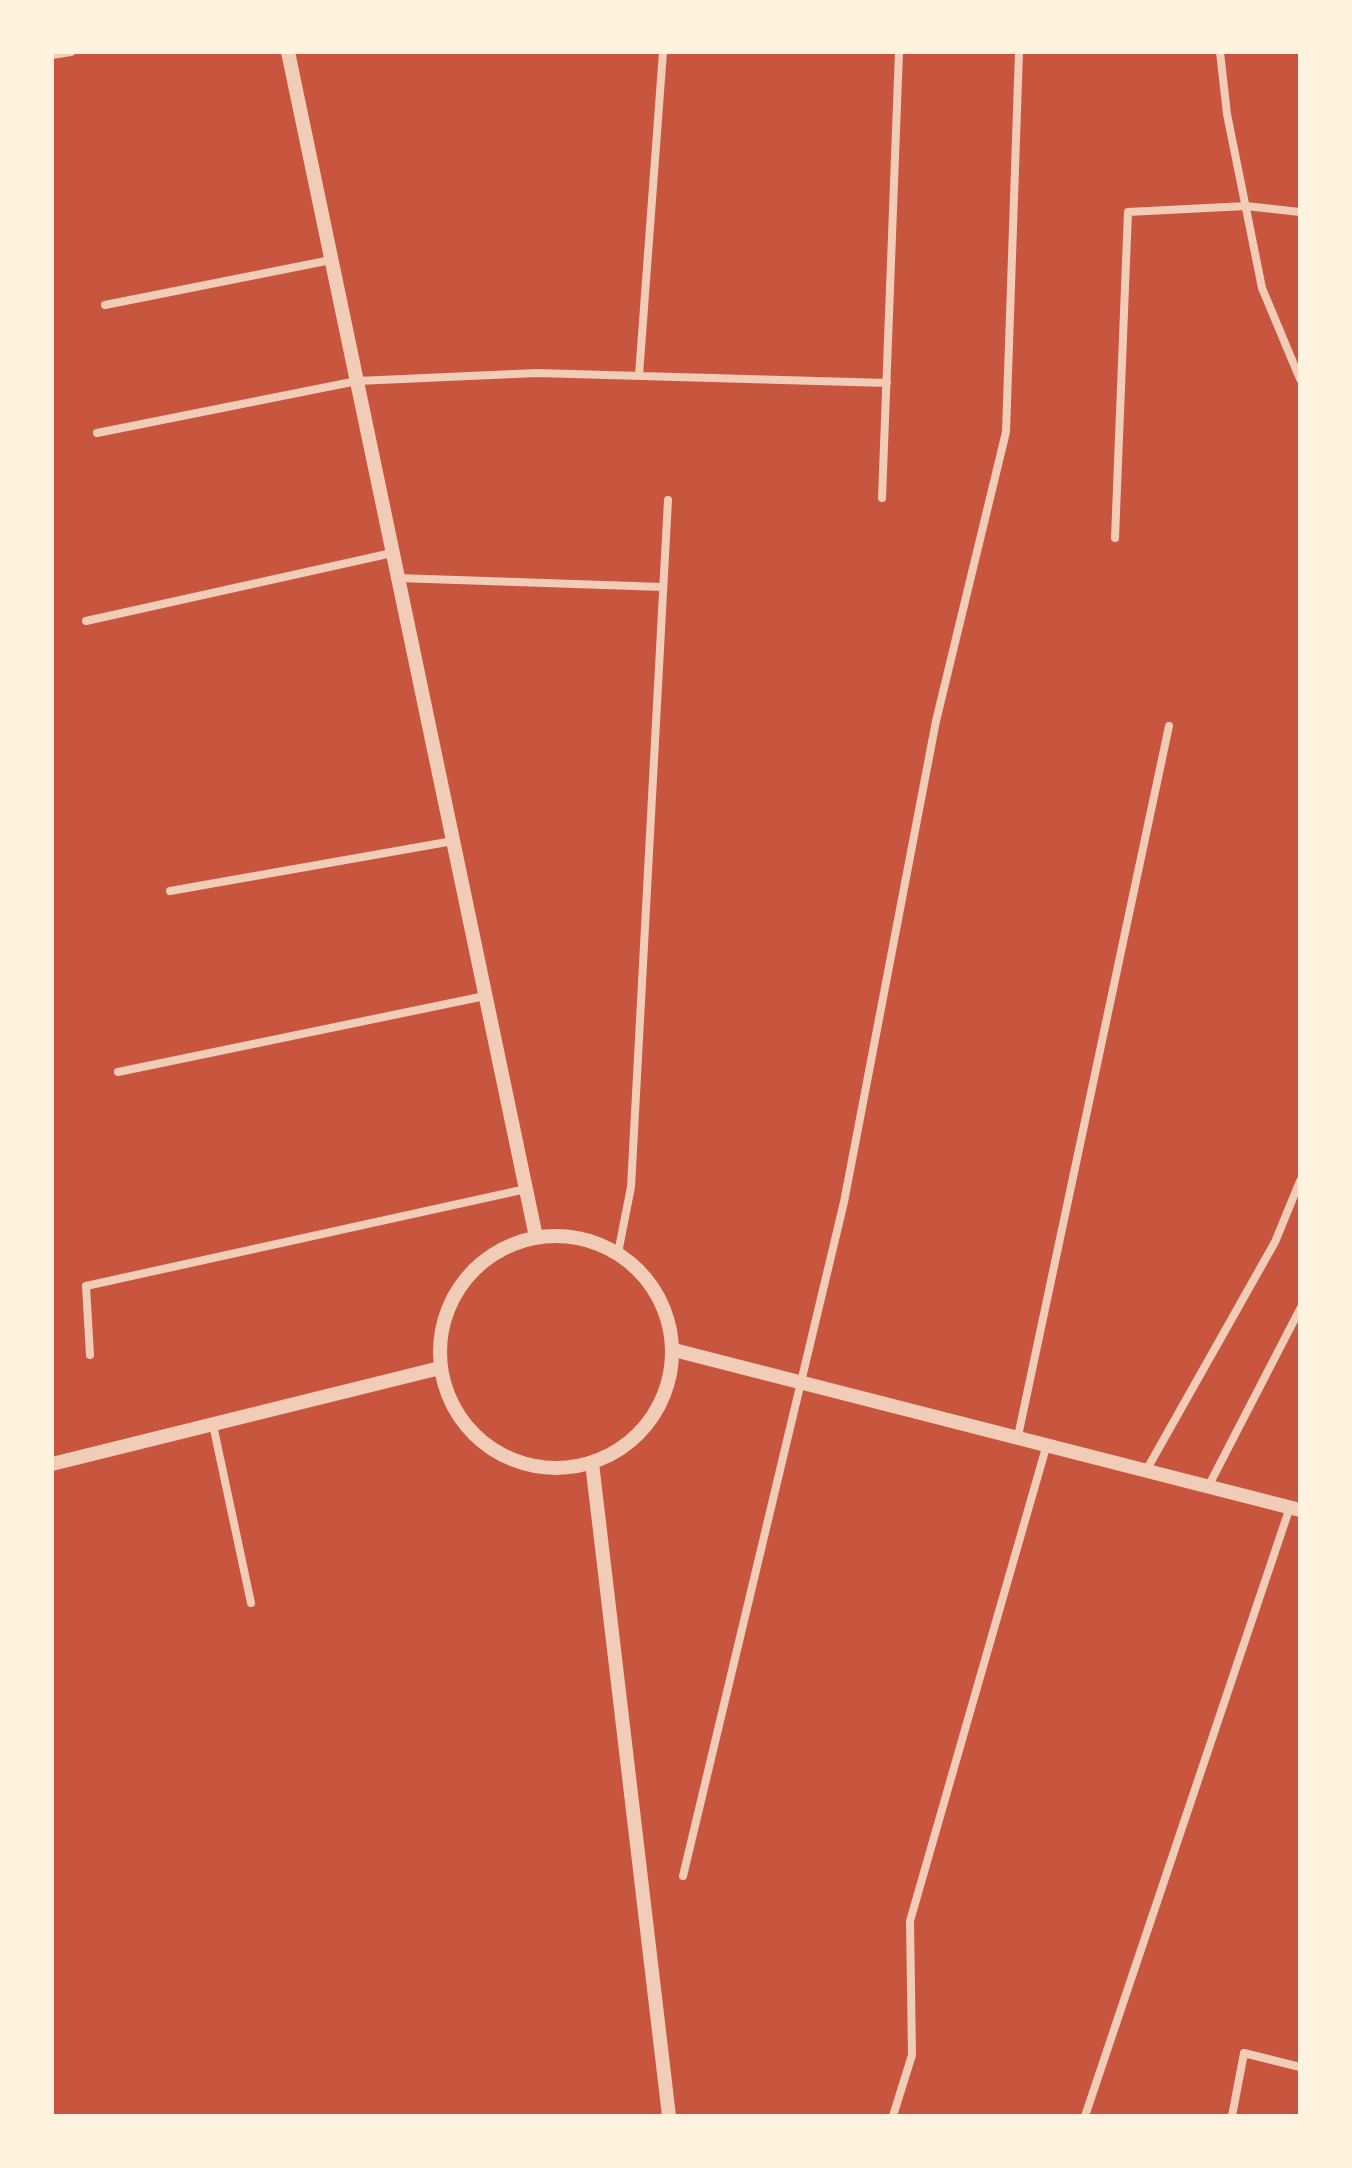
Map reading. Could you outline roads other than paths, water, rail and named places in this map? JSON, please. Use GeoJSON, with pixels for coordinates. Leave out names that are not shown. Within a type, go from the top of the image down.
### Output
{"type":"FeatureCollection","features":[{"type":"Feature","properties":{"kind":"street"},"geometry":{"type":"LineString","coordinates":[[52,55],[71,52]]}},
{"type":"Feature","properties":{"kind":"street"},"geometry":{"type":"LineString","coordinates":[[288,52],[536,1237]]}},
{"type":"Feature","properties":{"kind":"street"},"geometry":{"type":"LineString","coordinates":[[639,375],[663,52]]}},
{"type":"Feature","properties":{"kind":"street"},"geometry":{"type":"LineString","coordinates":[[882,498],[899,52]]}},
{"type":"Feature","properties":{"kind":"street"},"geometry":{"type":"LineString","coordinates":[[683,1876],[844,1202],[936,721],[1006,432],[1019,52]]}},
{"type":"Feature","properties":{"kind":"street"},"geometry":{"type":"LineString","coordinates":[[1220,52],[1227,114],[1262,288],[1300,379]]}},
{"type":"Feature","properties":{"kind":"street"},"geometry":{"type":"LineString","coordinates":[[1115,538],[1128,212],[1246,206],[1300,212]]}},
{"type":"Feature","properties":{"kind":"street"},"geometry":{"type":"LineString","coordinates":[[105,305],[331,260]]}},
{"type":"Feature","properties":{"kind":"street"},"geometry":{"type":"LineString","coordinates":[[97,433],[357,381],[537,373],[887,383]]}},
{"type":"Feature","properties":{"kind":"street"},"geometry":{"type":"LineString","coordinates":[[618,1253],[631,1187],[668,500]]}},
{"type":"Feature","properties":{"kind":"street"},"geometry":{"type":"LineString","coordinates":[[86,621],[392,553]]}},
{"type":"Feature","properties":{"kind":"street"},"geometry":{"type":"LineString","coordinates":[[398,578],[663,587]]}},
{"type":"Feature","properties":{"kind":"street"},"geometry":{"type":"LineString","coordinates":[[1018,1436],[1169,726]]}},
{"type":"Feature","properties":{"kind":"street"},"geometry":{"type":"LineString","coordinates":[[170,891],[453,841]]}},
{"type":"Feature","properties":{"kind":"street"},"geometry":{"type":"LineString","coordinates":[[118,1072],[485,996]]}},
{"type":"Feature","properties":{"kind":"street"},"geometry":{"type":"LineString","coordinates":[[1147,1469],[1275,1242],[1300,1181]]}},
{"type":"Feature","properties":{"kind":"street"},"geometry":{"type":"LineString","coordinates":[[90,1355],[86,1286],[526,1189]]}},
{"type":"Feature","properties":{"kind":"street"},"geometry":{"type":"LineString","coordinates":[[564,1235],[592,1240],[618,1253],[647,1278],[667,1312],[674,1350],[668,1386],[652,1420],[626,1446],[592,1463],[559,1469],[525,1465],[494,1451],[468,1429],[450,1401],[440,1368],[441,1333],[452,1299],[473,1270],[492,1256],[536,1237],[564,1235]]}},
{"type":"Feature","properties":{"kind":"street"},"geometry":{"type":"LineString","coordinates":[[1209,1485],[1300,1309]]}},
{"type":"Feature","properties":{"kind":"street"},"geometry":{"type":"LineString","coordinates":[[674,1350],[1295,1508],[1085,2116]]}},
{"type":"Feature","properties":{"kind":"street"},"geometry":{"type":"LineString","coordinates":[[52,1464],[440,1368]]}},
{"type":"Feature","properties":{"kind":"street"},"geometry":{"type":"LineString","coordinates":[[213,1425],[251,1603]]}},
{"type":"Feature","properties":{"kind":"street"},"geometry":{"type":"LineString","coordinates":[[893,2116],[912,2055],[910,1921],[1047,1443]]}},
{"type":"Feature","properties":{"kind":"street"},"geometry":{"type":"LineString","coordinates":[[592,1463],[669,2116]]}},
{"type":"Feature","properties":{"kind":"street"},"geometry":{"type":"LineString","coordinates":[[1232,2116],[1244,2053],[1300,2067]]}}]}
